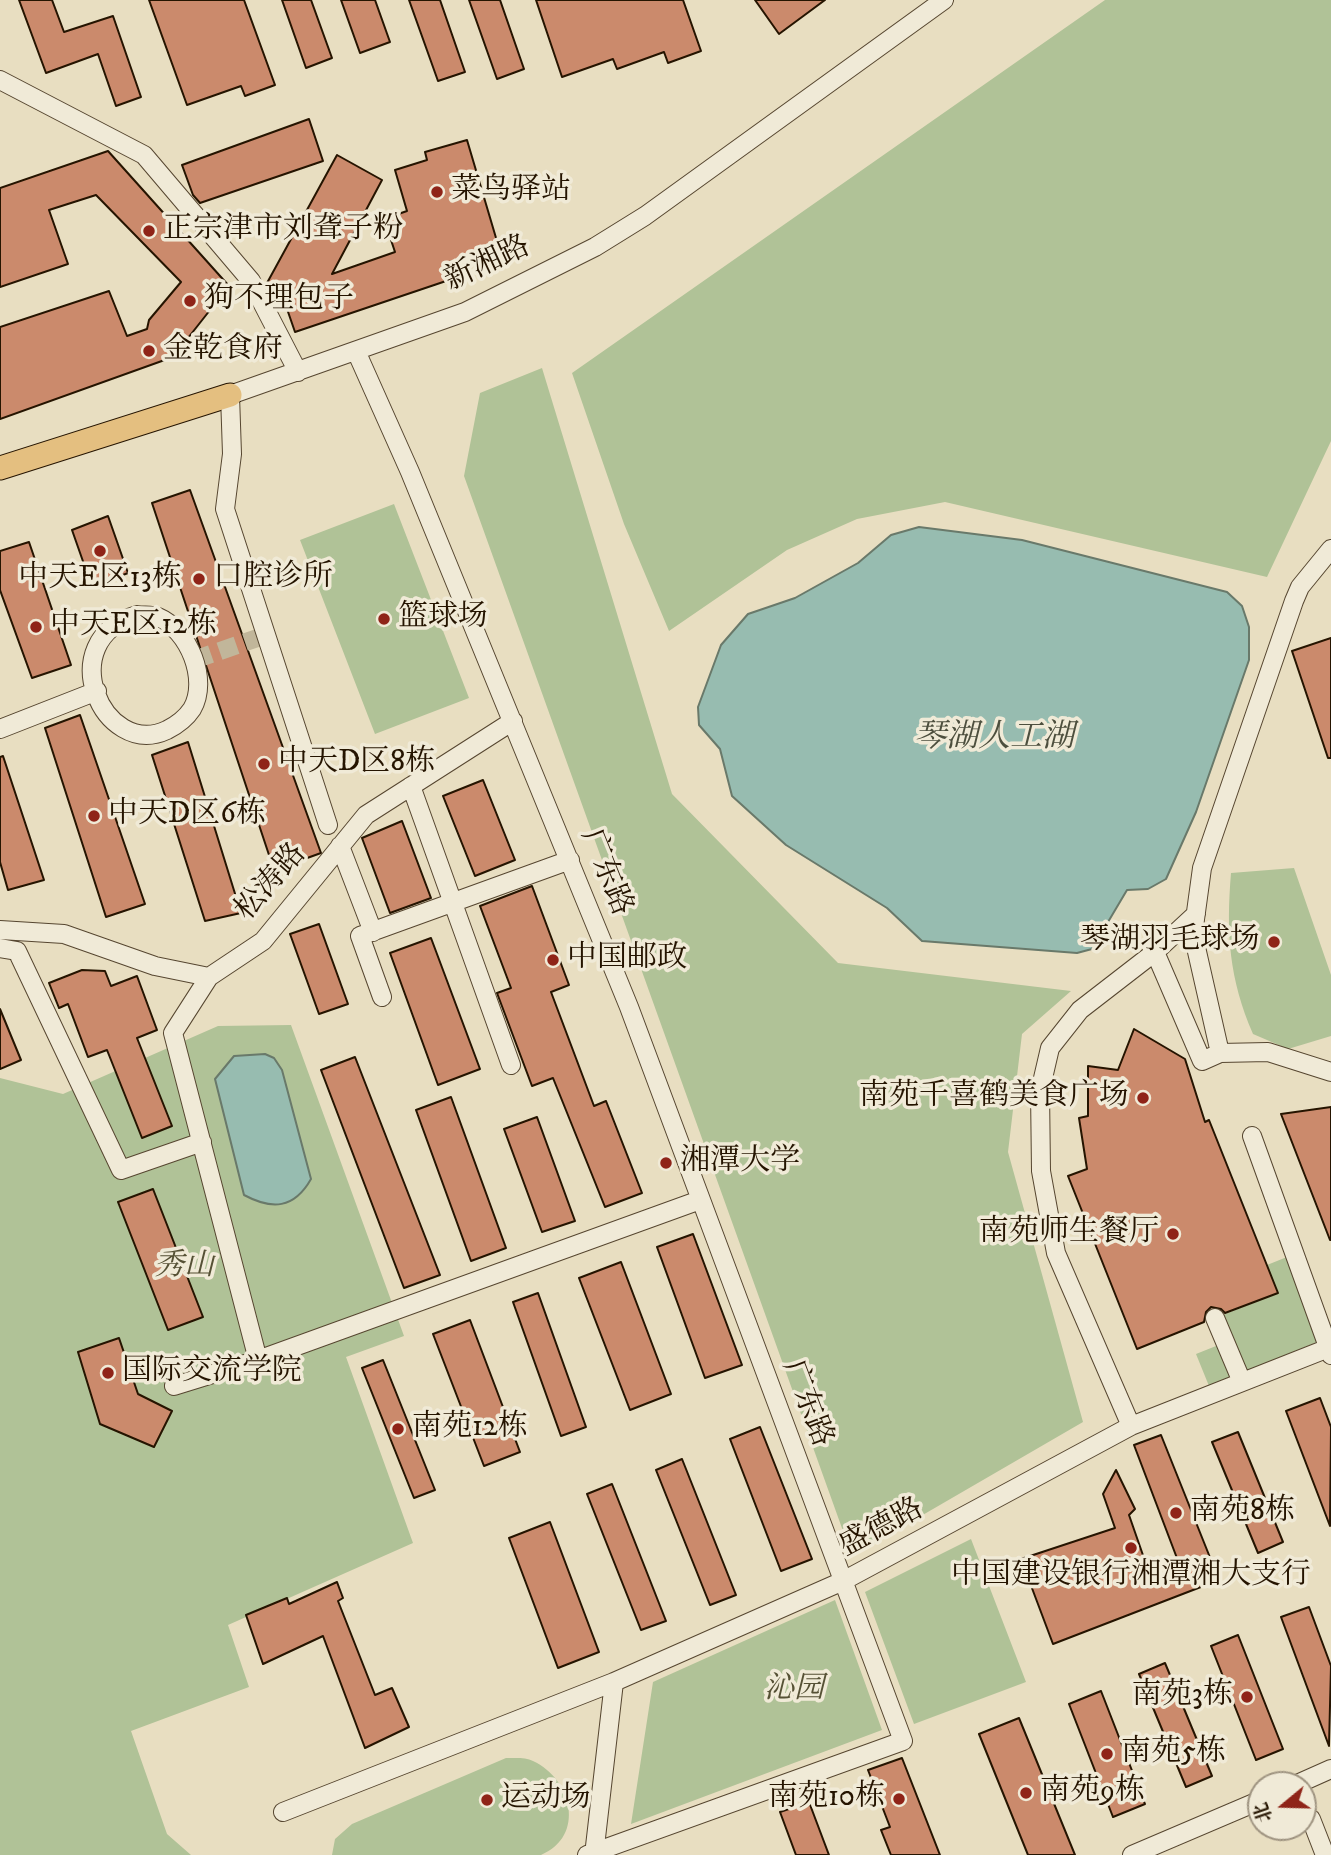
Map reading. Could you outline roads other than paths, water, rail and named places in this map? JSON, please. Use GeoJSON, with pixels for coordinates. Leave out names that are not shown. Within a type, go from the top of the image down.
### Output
{"type":"FeatureCollection","features":[{"type":"Feature","properties":{"kind":"main road","name":"新湘路"},"geometry":{"type":"LineString","coordinates":[[0,468],[230,395]]}},
{"type":"Feature","properties":{"kind":"street","name":"新湘路"},"geometry":{"type":"LineString","coordinates":[[230,395],[465,312],[595,247],[645,216],[944,0]]}},
{"type":"Feature","properties":{"kind":"street"},"geometry":{"type":"LineString","coordinates":[[0,80],[144,155],[251,281],[298,372]]}},
{"type":"Feature","properties":{"kind":"street","name":"广东路"},"geometry":{"type":"LineString","coordinates":[[356,351],[410,472],[629,1007],[903,1741],[593,1854]]}},
{"type":"Feature","properties":{"kind":"street"},"geometry":{"type":"LineString","coordinates":[[230,395],[232,454],[225,509],[328,825]]}},
{"type":"Feature","properties":{"kind":"street"},"geometry":{"type":"LineString","coordinates":[[1220,1053],[1193,934],[1202,868],[1294,601],[1300,587],[1331,549]]}},
{"type":"Feature","properties":{"kind":"street"},"geometry":{"type":"LineString","coordinates":[[137,615],[158,617],[187,643],[198,680],[197,699],[191,712],[177,725],[160,733],[141,736],[123,730],[105,710],[97,691],[91,672],[94,653],[101,636],[117,621],[137,615]]}},
{"type":"Feature","properties":{"kind":"street"},"geometry":{"type":"LineString","coordinates":[[0,729],[97,691]]}},
{"type":"Feature","properties":{"kind":"street","name":"松涛路"},"geometry":{"type":"LineString","coordinates":[[209,977],[263,941],[366,814],[513,721]]}},
{"type":"Feature","properties":{"kind":"street"},"geometry":{"type":"LineString","coordinates":[[411,786],[512,1065]]}},
{"type":"Feature","properties":{"kind":"street"},"geometry":{"type":"LineString","coordinates":[[340,846],[373,932]]}},
{"type":"Feature","properties":{"kind":"street"},"geometry":{"type":"LineString","coordinates":[[382,996],[360,936],[570,860]]}},
{"type":"Feature","properties":{"kind":"street"},"geometry":{"type":"LineString","coordinates":[[1130,1426],[1056,1252],[1041,1171],[1040,1091],[1050,1048],[1080,1010],[1155,952],[1196,914]]}},
{"type":"Feature","properties":{"kind":"street"},"geometry":{"type":"LineString","coordinates":[[0,930],[64,934],[155,966],[209,977],[173,1033],[258,1360]]}},
{"type":"Feature","properties":{"kind":"street"},"geometry":{"type":"LineString","coordinates":[[0,948],[17,951],[121,1170],[202,1143]]}},
{"type":"Feature","properties":{"kind":"street"},"geometry":{"type":"LineString","coordinates":[[1155,952],[1202,1061],[1220,1053],[1268,1052],[1331,1072]]}},
{"type":"Feature","properties":{"kind":"street","name":"盛德路"},"geometry":{"type":"LineString","coordinates":[[283,1812],[614,1682],[843,1581],[1130,1426],[1330,1350],[1252,1136]]}},
{"type":"Feature","properties":{"kind":"street"},"geometry":{"type":"LineString","coordinates":[[174,1386],[258,1360],[700,1200]]}},
{"type":"Feature","properties":{"kind":"street"},"geometry":{"type":"LineString","coordinates":[[1215,1318],[1242,1382]]}},
{"type":"Feature","properties":{"kind":"street"},"geometry":{"type":"LineString","coordinates":[[593,1854],[614,1682]]}},
{"type":"Feature","properties":{"kind":"street"},"geometry":{"type":"LineString","coordinates":[[1132,1855],[1247,1806]]}},
{"type":"Feature","properties":{"kind":"street"},"geometry":{"type":"LineString","coordinates":[[1317,1834],[1325,1855]]}},
{"type":"Feature","properties":{"kind":"water","name":"琴湖人工湖"},"geometry":{"type":"Polygon","coordinates":[[[919,527],[1022,540],[1227,592],[1242,606],[1249,627],[1249,660],[1196,812],[1166,879],[1148,889],[1127,890],[1092,949],[1077,953],[922,941],[887,908],[786,845],[732,796],[720,749],[699,725],[698,707],[721,645],[748,614],[795,598],[858,563],[891,535],[919,527]]]}},
{"type":"Feature","properties":{"kind":"water"},"geometry":{"type":"Polygon","coordinates":[[[265,1054],[274,1058],[282,1070],[311,1179],[297,1196],[282,1204],[264,1203],[244,1195],[215,1079],[234,1056],[265,1054]]]}},
{"type":"Feature","properties":{"kind":"tunnel"},"geometry":{"type":"LineString","coordinates":[[194,660],[266,635]]}},
{"type":"Feature","properties":{"kind":"place","name":"菜鸟驿站"},"geometry":{"type":"Point","coordinates":[437,192]}},
{"type":"Feature","properties":{"kind":"place","name":"正宗津市刘聋子粉"},"geometry":{"type":"Point","coordinates":[149,231]}},
{"type":"Feature","properties":{"kind":"place","name":"狗不理包子"},"geometry":{"type":"Point","coordinates":[190,301]}},
{"type":"Feature","properties":{"kind":"place","name":"金乾食府"},"geometry":{"type":"Point","coordinates":[149,351]}},
{"type":"Feature","properties":{"kind":"place","name":"中天E区13栋"},"geometry":{"type":"Point","coordinates":[100,551]}},
{"type":"Feature","properties":{"kind":"place","name":"口腔诊所"},"geometry":{"type":"Point","coordinates":[199,579]}},
{"type":"Feature","properties":{"kind":"place","name":"篮球场"},"geometry":{"type":"Point","coordinates":[384,619]}},
{"type":"Feature","properties":{"kind":"place","name":"中天E区12栋"},"geometry":{"type":"Point","coordinates":[36,627]}},
{"type":"Feature","properties":{"kind":"place","name":"中天D区8栋"},"geometry":{"type":"Point","coordinates":[264,764]}},
{"type":"Feature","properties":{"kind":"place","name":"中天D区6栋"},"geometry":{"type":"Point","coordinates":[94,816]}},
{"type":"Feature","properties":{"kind":"place","name":"琴湖羽毛球场"},"geometry":{"type":"Point","coordinates":[1274,942]}},
{"type":"Feature","properties":{"kind":"place","name":"中国邮政"},"geometry":{"type":"Point","coordinates":[553,960]}},
{"type":"Feature","properties":{"kind":"place","name":"南苑千喜鹤美食广场"},"geometry":{"type":"Point","coordinates":[1143,1098]}},
{"type":"Feature","properties":{"kind":"place","name":"湘潭大学"},"geometry":{"type":"Point","coordinates":[666,1163]}},
{"type":"Feature","properties":{"kind":"place","name":"南苑师生餐厅"},"geometry":{"type":"Point","coordinates":[1173,1234]}},
{"type":"Feature","properties":{"kind":"place","name":"国际交流学院"},"geometry":{"type":"Point","coordinates":[108,1373]}},
{"type":"Feature","properties":{"kind":"place","name":"南苑12栋"},"geometry":{"type":"Point","coordinates":[398,1429]}},
{"type":"Feature","properties":{"kind":"place","name":"南苑8栋"},"geometry":{"type":"Point","coordinates":[1176,1513]}},
{"type":"Feature","properties":{"kind":"place","name":"中国建设银行湘潭湘大支行"},"geometry":{"type":"Point","coordinates":[1131,1548]}},
{"type":"Feature","properties":{"kind":"place","name":"南苑3栋"},"geometry":{"type":"Point","coordinates":[1247,1697]}},
{"type":"Feature","properties":{"kind":"place","name":"南苑5栋"},"geometry":{"type":"Point","coordinates":[1107,1754]}},
{"type":"Feature","properties":{"kind":"place","name":"南苑9栋"},"geometry":{"type":"Point","coordinates":[1026,1793]}},
{"type":"Feature","properties":{"kind":"place","name":"南苑10栋"},"geometry":{"type":"Point","coordinates":[899,1799]}},
{"type":"Feature","properties":{"kind":"place","name":"运动场"},"geometry":{"type":"Point","coordinates":[487,1800]}},
{"type":"Feature","properties":{"kind":"park label","name":"秀山"},"geometry":{"type":"Point","coordinates":[184,1268]}},
{"type":"Feature","properties":{"kind":"park label","name":"沁园"},"geometry":{"type":"Point","coordinates":[794,1691]}}]}
